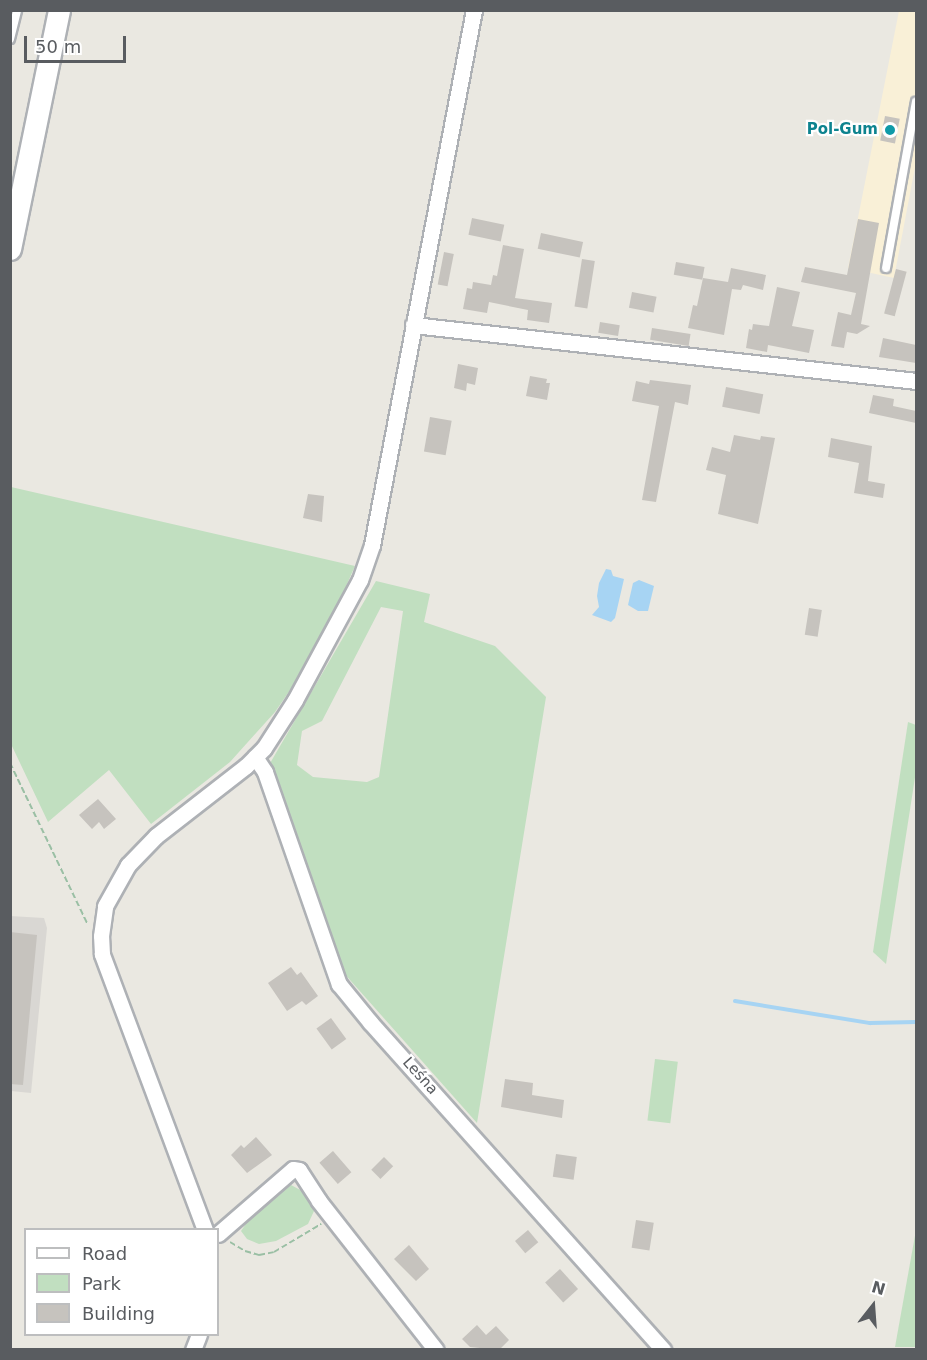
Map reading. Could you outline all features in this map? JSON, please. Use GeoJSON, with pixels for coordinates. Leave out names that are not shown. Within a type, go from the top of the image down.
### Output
{"type":"FeatureCollection","features":[{"type":"Feature","properties":{"kind":"main road"},"geometry":{"type":"LineString","coordinates":[[10,249],[59,10]]}},
{"type":"Feature","properties":{"kind":"street"},"geometry":{"type":"LineString","coordinates":[[204,1228],[102,954],[102,920],[110,893],[128,865],[156,836],[255,757],[295,700],[360,580],[372,545],[474,10]]}},
{"type":"Feature","properties":{"kind":"street"},"geometry":{"type":"LineString","coordinates":[[413,325],[916,381]]}},
{"type":"Feature","properties":{"kind":"street","name":"Leśna"},"geometry":{"type":"LineString","coordinates":[[255,757],[265,772],[339,984],[370,1022],[663,1350]]}},
{"type":"Feature","properties":{"kind":"street"},"geometry":{"type":"LineString","coordinates":[[219,1233],[292,1168],[299,1170],[331,1217],[436,1350]]}},
{"type":"Feature","properties":{"kind":"street"},"geometry":{"type":"LineString","coordinates":[[193,1350],[199,1336]]}},
{"type":"Feature","properties":{"kind":"lane"},"geometry":{"type":"LineString","coordinates":[[10,39],[17,10]]}},
{"type":"Feature","properties":{"kind":"lane"},"geometry":{"type":"LineString","coordinates":[[886,268],[916,102]]}},
{"type":"Feature","properties":{"kind":"path"},"geometry":{"type":"LineString","coordinates":[[10,764],[88,924]]}},
{"type":"Feature","properties":{"kind":"path"},"geometry":{"type":"LineString","coordinates":[[219,1235],[245,1251],[259,1255],[274,1252],[331,1217]]}},
{"type":"Feature","properties":{"kind":"shaded area"},"geometry":{"type":"Polygon","coordinates":[[[899,11],[916,11],[916,162],[894,278],[848,268],[899,11]]]}},
{"type":"Feature","properties":{"kind":"shaded area"},"geometry":{"type":"Polygon","coordinates":[[[10,916],[44,918],[47,928],[31,1093],[11,1091],[10,916]]]}},
{"type":"Feature","properties":{"kind":"green space"},"geometry":{"type":"Polygon","coordinates":[[[11,487],[355,566],[336,609],[297,680],[275,712],[230,762],[151,824],[109,770],[48,822],[11,744],[11,487]]]}},
{"type":"Feature","properties":{"kind":"green space"},"geometry":{"type":"Polygon","coordinates":[[[376,581],[430,594],[424,622],[495,646],[546,697],[477,1123],[342,971],[269,765],[376,581]],[[381,607],[322,721],[302,731],[297,765],[313,777],[367,782],[379,777],[403,611],[381,607]]]}},
{"type":"Feature","properties":{"kind":"green space"},"geometry":{"type":"Polygon","coordinates":[[[908,722],[916,725],[916,771],[886,964],[873,952],[908,722]]]}},
{"type":"Feature","properties":{"kind":"green space"},"geometry":{"type":"Polygon","coordinates":[[[655,1059],[678,1062],[670,1123],[647,1121],[655,1059]]]}},
{"type":"Feature","properties":{"kind":"green space"},"geometry":{"type":"Polygon","coordinates":[[[291,1185],[304,1192],[314,1211],[308,1224],[276,1241],[259,1244],[247,1239],[241,1231],[254,1212],[291,1185]]]}},
{"type":"Feature","properties":{"kind":"green space"},"geometry":{"type":"Polygon","coordinates":[[[916,1230],[916,1347],[895,1347],[916,1230]]]}},
{"type":"Feature","properties":{"kind":"water"},"geometry":{"type":"Polygon","coordinates":[[[606,569],[611,570],[613,576],[624,579],[615,618],[611,622],[592,615],[599,607],[597,596],[599,583],[606,569]]]}},
{"type":"Feature","properties":{"kind":"water"},"geometry":{"type":"Polygon","coordinates":[[[639,580],[654,586],[648,611],[638,611],[628,605],[633,583],[639,580]]]}},
{"type":"Feature","properties":{"kind":"building","name":"Pol-Gum"},"geometry":{"type":"Polygon","coordinates":[[[885,116],[900,119],[895,143],[880,141],[885,116]]]}},
{"type":"Feature","properties":{"kind":"building"},"geometry":{"type":"Polygon","coordinates":[[[472,218],[504,225],[501,241],[468,235],[472,218]]]}},
{"type":"Feature","properties":{"kind":"building"},"geometry":{"type":"Polygon","coordinates":[[[858,219],[879,223],[861,324],[870,326],[857,334],[847,332],[844,348],[831,346],[838,312],[851,315],[856,293],[801,282],[805,267],[847,275],[858,219]]]}},
{"type":"Feature","properties":{"kind":"building"},"geometry":{"type":"Polygon","coordinates":[[[541,233],[583,242],[580,258],[538,249],[541,233]]]}},
{"type":"Feature","properties":{"kind":"building"},"geometry":{"type":"Polygon","coordinates":[[[503,245],[524,249],[515,298],[552,303],[549,323],[527,320],[528,310],[489,302],[487,313],[463,309],[467,288],[472,289],[473,282],[491,285],[493,275],[497,276],[503,245]]]}},
{"type":"Feature","properties":{"kind":"building"},"geometry":{"type":"Polygon","coordinates":[[[444,252],[454,254],[448,286],[438,284],[444,252]]]}},
{"type":"Feature","properties":{"kind":"building"},"geometry":{"type":"Polygon","coordinates":[[[582,259],[595,261],[587,308],[574,306],[582,259]]]}},
{"type":"Feature","properties":{"kind":"building"},"geometry":{"type":"Polygon","coordinates":[[[676,262],[705,267],[702,280],[674,275],[676,262]]]}},
{"type":"Feature","properties":{"kind":"building"},"geometry":{"type":"Polygon","coordinates":[[[731,268],[766,275],[763,290],[743,285],[741,290],[732,289],[724,335],[688,328],[693,305],[697,306],[703,278],[728,282],[731,268]]]}},
{"type":"Feature","properties":{"kind":"building"},"geometry":{"type":"Polygon","coordinates":[[[896,269],[907,272],[895,316],[884,313],[896,269]]]}},
{"type":"Feature","properties":{"kind":"building"},"geometry":{"type":"Polygon","coordinates":[[[777,287],[800,292],[792,326],[814,330],[809,353],[768,345],[767,352],[746,348],[749,329],[752,330],[753,324],[769,326],[777,287]]]}},
{"type":"Feature","properties":{"kind":"building"},"geometry":{"type":"Polygon","coordinates":[[[632,292],[657,297],[653,312],[629,308],[632,292]]]}},
{"type":"Feature","properties":{"kind":"building"},"geometry":{"type":"Polygon","coordinates":[[[600,322],[620,325],[618,336],[598,333],[600,322]]]}},
{"type":"Feature","properties":{"kind":"building"},"geometry":{"type":"Polygon","coordinates":[[[652,328],[691,334],[689,346],[650,340],[652,328]]]}},
{"type":"Feature","properties":{"kind":"building"},"geometry":{"type":"Polygon","coordinates":[[[883,338],[916,345],[916,363],[879,357],[883,338]]]}},
{"type":"Feature","properties":{"kind":"building"},"geometry":{"type":"Polygon","coordinates":[[[458,364],[478,368],[475,385],[467,383],[466,391],[454,388],[458,364]]]}},
{"type":"Feature","properties":{"kind":"building"},"geometry":{"type":"Polygon","coordinates":[[[530,376],[547,379],[546,383],[550,383],[547,400],[526,396],[530,376]]]}},
{"type":"Feature","properties":{"kind":"building"},"geometry":{"type":"Polygon","coordinates":[[[650,380],[691,385],[688,405],[675,402],[656,502],[642,500],[659,406],[632,401],[636,381],[649,384],[650,380]]]}},
{"type":"Feature","properties":{"kind":"building"},"geometry":{"type":"Polygon","coordinates":[[[726,387],[763,394],[759,414],[722,407],[726,387]]]}},
{"type":"Feature","properties":{"kind":"building"},"geometry":{"type":"Polygon","coordinates":[[[873,395],[894,399],[893,406],[916,411],[916,423],[869,413],[873,395]]]}},
{"type":"Feature","properties":{"kind":"building"},"geometry":{"type":"Polygon","coordinates":[[[430,417],[452,421],[446,455],[424,451],[430,417]]]}},
{"type":"Feature","properties":{"kind":"building"},"geometry":{"type":"Polygon","coordinates":[[[734,435],[760,440],[761,436],[775,438],[758,524],[718,514],[726,475],[706,470],[712,447],[730,452],[734,435]]]}},
{"type":"Feature","properties":{"kind":"building"},"geometry":{"type":"Polygon","coordinates":[[[831,438],[872,446],[868,481],[885,484],[883,498],[854,493],[859,463],[828,457],[831,438]]]}},
{"type":"Feature","properties":{"kind":"building"},"geometry":{"type":"Polygon","coordinates":[[[308,494],[324,496],[322,522],[303,518],[308,494]]]}},
{"type":"Feature","properties":{"kind":"building"},"geometry":{"type":"Polygon","coordinates":[[[809,608],[822,610],[818,637],[805,635],[809,608]]]}},
{"type":"Feature","properties":{"kind":"building"},"geometry":{"type":"Polygon","coordinates":[[[98,799],[116,819],[104,829],[99,822],[92,829],[79,815],[98,799]]]}},
{"type":"Feature","properties":{"kind":"building"},"geometry":{"type":"Polygon","coordinates":[[[10,932],[37,935],[23,1085],[10,1084],[10,932]]]}},
{"type":"Feature","properties":{"kind":"building"},"geometry":{"type":"Polygon","coordinates":[[[291,967],[297,975],[301,972],[318,996],[306,1005],[302,1001],[287,1011],[268,983],[291,967]]]}},
{"type":"Feature","properties":{"kind":"building"},"geometry":{"type":"Polygon","coordinates":[[[331,1018],[346,1039],[332,1050],[316,1029],[331,1018]]]}},
{"type":"Feature","properties":{"kind":"building"},"geometry":{"type":"Polygon","coordinates":[[[505,1079],[533,1083],[532,1095],[564,1100],[562,1118],[501,1107],[505,1079]]]}},
{"type":"Feature","properties":{"kind":"building"},"geometry":{"type":"Polygon","coordinates":[[[256,1137],[272,1155],[247,1173],[231,1155],[241,1145],[244,1148],[256,1137]]]}},
{"type":"Feature","properties":{"kind":"building"},"geometry":{"type":"Polygon","coordinates":[[[333,1151],[351,1172],[338,1184],[319,1163],[333,1151]]]}},
{"type":"Feature","properties":{"kind":"building"},"geometry":{"type":"Polygon","coordinates":[[[556,1154],[577,1157],[574,1180],[553,1177],[556,1154]]]}},
{"type":"Feature","properties":{"kind":"building"},"geometry":{"type":"Polygon","coordinates":[[[384,1157],[393,1166],[380,1179],[371,1170],[384,1157]]]}},
{"type":"Feature","properties":{"kind":"building"},"geometry":{"type":"Polygon","coordinates":[[[636,1220],[654,1223],[649,1250],[632,1248],[636,1220]]]}},
{"type":"Feature","properties":{"kind":"building"},"geometry":{"type":"Polygon","coordinates":[[[528,1230],[538,1242],[525,1253],[515,1241],[528,1230]]]}},
{"type":"Feature","properties":{"kind":"building"},"geometry":{"type":"Polygon","coordinates":[[[409,1245],[429,1269],[416,1281],[394,1259],[409,1245]]]}},
{"type":"Feature","properties":{"kind":"building"},"geometry":{"type":"Polygon","coordinates":[[[560,1269],[578,1289],[563,1302],[545,1282],[560,1269]]]}},
{"type":"Feature","properties":{"kind":"building"},"geometry":{"type":"Polygon","coordinates":[[[477,1325],[486,1335],[496,1326],[509,1340],[499,1350],[470,1347],[462,1339],[477,1325]]]}},
{"type":"Feature","properties":{"kind":"waterway"},"geometry":{"type":"LineString","coordinates":[[735,1001],[870,1023],[916,1022]]}},
{"type":"Feature","properties":{"kind":"place","name":"Pol-Gum"},"geometry":{"type":"Point","coordinates":[890,130]}}]}
